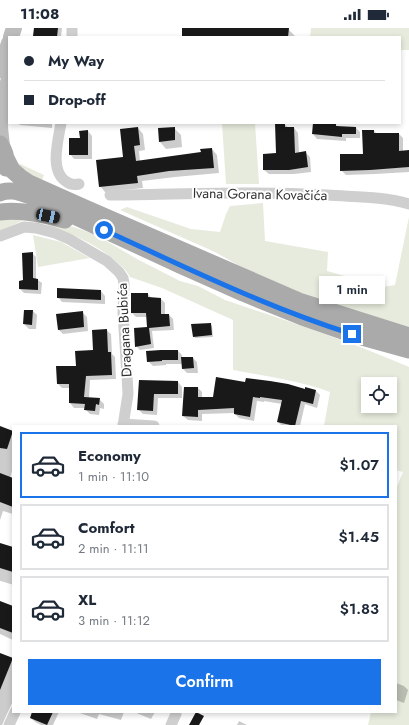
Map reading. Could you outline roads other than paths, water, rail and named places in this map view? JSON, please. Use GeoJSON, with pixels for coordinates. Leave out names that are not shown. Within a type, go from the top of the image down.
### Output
{"type":"FeatureCollection","features":[{"type":"Feature","properties":{"kind":"main road"},"geometry":{"type":"LineString","coordinates":[[0,187],[4,181],[7,166],[3,149]]}},
{"type":"Feature","properties":{"kind":"main road"},"geometry":{"type":"LineString","coordinates":[[3,149],[12,170],[29,183],[299,301],[409,336]]}},
{"type":"Feature","properties":{"kind":"main road"},"geometry":{"type":"LineString","coordinates":[[0,193],[4,191],[11,191],[31,196],[243,293],[302,317],[345,332],[409,350]]}},
{"type":"Feature","properties":{"kind":"main road"},"geometry":{"type":"LineString","coordinates":[[0,212],[8,210],[37,214],[104,230]]}},
{"type":"Feature","properties":{"kind":"street"},"geometry":{"type":"LineString","coordinates":[[0,70],[8,46]]}},
{"type":"Feature","properties":{"kind":"street"},"geometry":{"type":"LineString","coordinates":[[3,149],[0,128],[1,112],[8,82]]}},
{"type":"Feature","properties":{"kind":"street"},"geometry":{"type":"LineString","coordinates":[[61,124],[56,160],[57,170],[64,181],[70,184],[79,184]]}},
{"type":"Feature","properties":{"kind":"street","name":"Ivana Gorana Kovačića"},"geometry":{"type":"LineString","coordinates":[[110,195],[224,192],[276,193],[377,198],[409,204]]}},
{"type":"Feature","properties":{"kind":"street","name":"Dragana Bubića"},"geometry":{"type":"LineString","coordinates":[[0,236],[24,227],[36,228],[55,233],[69,239],[100,257],[119,272],[124,284],[123,313],[128,394],[123,425]]}},
{"type":"Feature","properties":{"kind":"street"},"geometry":{"type":"LineString","coordinates":[[0,575],[12,579]]}},
{"type":"Feature","properties":{"kind":"street"},"geometry":{"type":"LineString","coordinates":[[9,725],[15,713]]}},
{"type":"Feature","properties":{"kind":"street"},"geometry":{"type":"LineString","coordinates":[[171,725],[176,714]]}}]}
